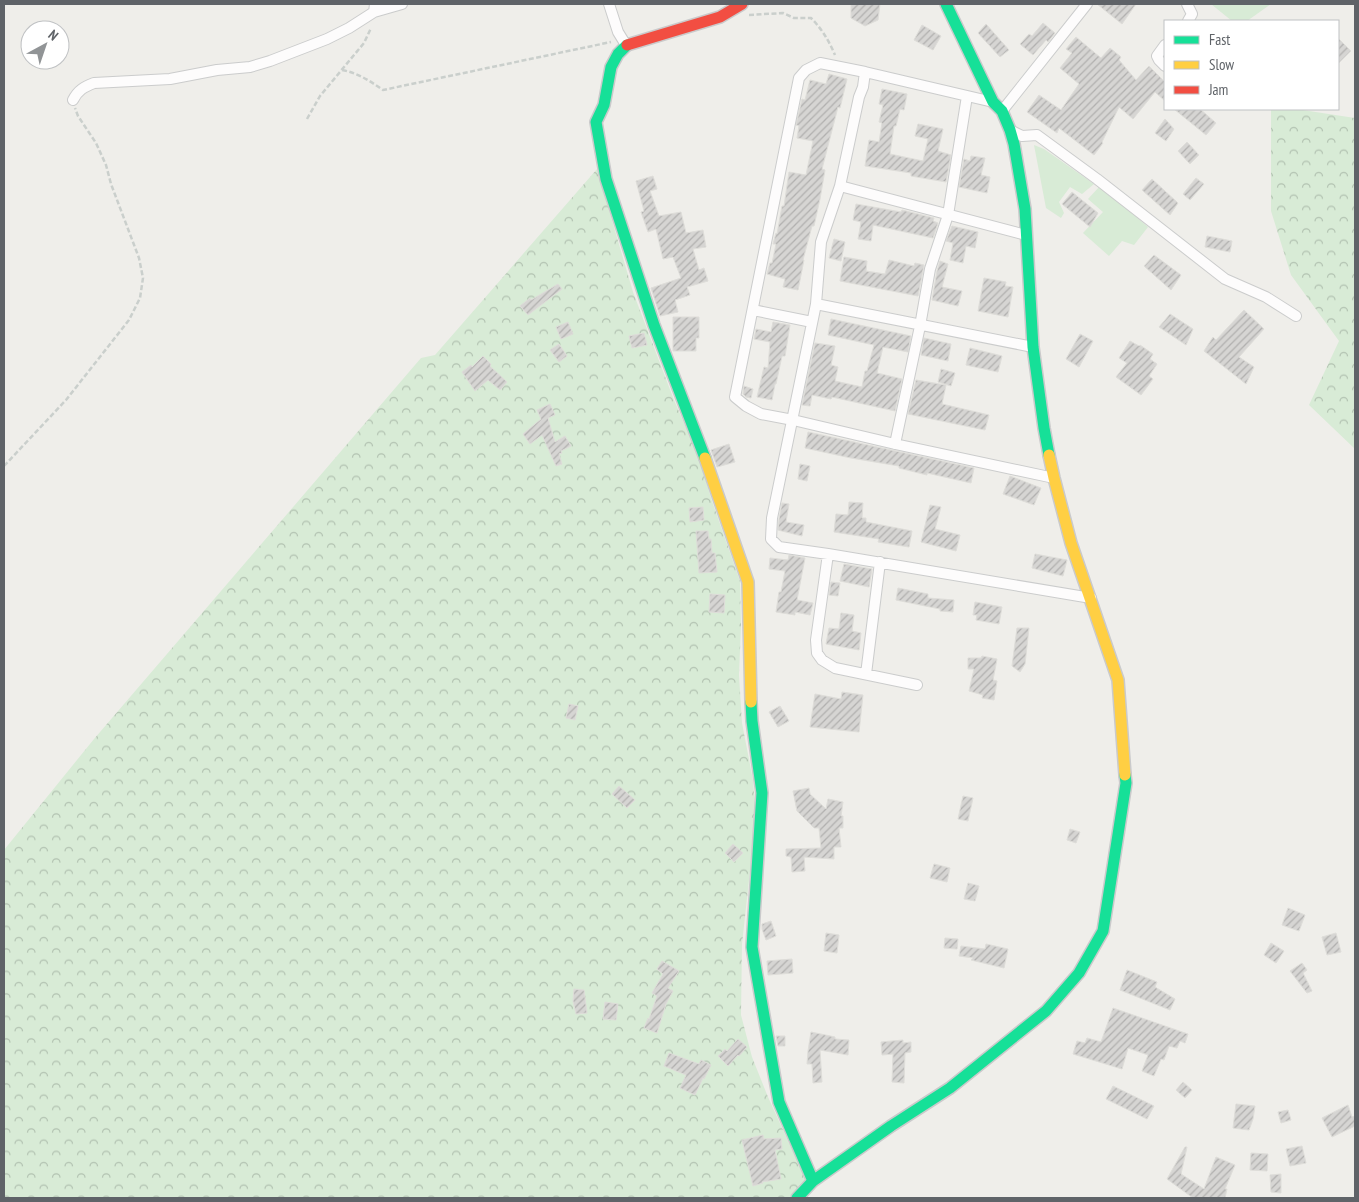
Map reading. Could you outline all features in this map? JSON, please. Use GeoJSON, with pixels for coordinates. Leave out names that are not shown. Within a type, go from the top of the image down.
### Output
{"type":"FeatureCollection","features":[{"type":"Feature","properties":{"kind":"street"},"geometry":{"type":"LineString","coordinates":[[73,100],[83,87],[94,83],[170,79],[217,70],[250,67],[327,39],[350,28],[374,8],[402,4]]}},
{"type":"Feature","properties":{"kind":"street"},"geometry":{"type":"LineString","coordinates":[[609,4],[618,32],[624,42]]}},
{"type":"Feature","properties":{"kind":"street"},"geometry":{"type":"LineString","coordinates":[[797,1198],[812,1181],[950,1088],[1046,1011],[1079,973],[1103,931],[1126,783],[1118,680],[1072,543],[1054,478],[1044,428],[1033,347],[1025,210],[1014,144],[1002,111],[993,102],[946,4]]}},
{"type":"Feature","properties":{"kind":"street"},"geometry":{"type":"LineString","coordinates":[[1002,111],[1087,4]]}},
{"type":"Feature","properties":{"kind":"street"},"geometry":{"type":"LineString","coordinates":[[1187,4],[1192,14],[1189,20]]}},
{"type":"Feature","properties":{"kind":"street"},"geometry":{"type":"LineString","coordinates":[[743,9],[720,17],[624,42],[611,67],[604,105],[596,122],[606,179],[654,325],[702,450],[748,582],[752,721],[762,794],[752,947],[779,1102],[812,1181]]}},
{"type":"Feature","properties":{"kind":"street"},"geometry":{"type":"LineString","coordinates":[[1164,46],[1157,56],[1158,60],[1164,65]]}},
{"type":"Feature","properties":{"kind":"street"},"geometry":{"type":"LineString","coordinates":[[993,102],[820,63],[806,70],[799,78],[735,397],[746,406],[761,414],[1054,478]]}},
{"type":"Feature","properties":{"kind":"street"},"geometry":{"type":"LineString","coordinates":[[864,72],[863,87],[859,97],[840,186],[821,242],[816,304],[772,518],[771,539],[780,547],[1090,598]]}},
{"type":"Feature","properties":{"kind":"street"},"geometry":{"type":"LineString","coordinates":[[895,444],[930,269],[948,215],[966,96]]}},
{"type":"Feature","properties":{"kind":"street"},"geometry":{"type":"LineString","coordinates":[[1010,130],[1022,136],[1037,135],[1105,185],[1225,279],[1266,297],[1296,316]]}},
{"type":"Feature","properties":{"kind":"street"},"geometry":{"type":"LineString","coordinates":[[840,186],[1026,235]]}},
{"type":"Feature","properties":{"kind":"street"},"geometry":{"type":"LineString","coordinates":[[816,304],[1033,347]]}},
{"type":"Feature","properties":{"kind":"street"},"geometry":{"type":"LineString","coordinates":[[753,310],[812,322]]}},
{"type":"Feature","properties":{"kind":"street"},"geometry":{"type":"LineString","coordinates":[[828,554],[816,640],[817,653],[822,660],[835,668],[917,685]]}},
{"type":"Feature","properties":{"kind":"street"},"geometry":{"type":"LineString","coordinates":[[866,674],[880,562]]}},
{"type":"Feature","properties":{"kind":"path"},"geometry":{"type":"LineString","coordinates":[[307,119],[320,96],[364,43],[370,28],[374,8]]}},
{"type":"Feature","properties":{"kind":"path"},"geometry":{"type":"LineString","coordinates":[[743,9],[782,13],[794,18],[811,18],[828,38],[838,66]]}},
{"type":"Feature","properties":{"kind":"path"},"geometry":{"type":"LineString","coordinates":[[342,70],[359,75],[383,90],[624,42]]}},
{"type":"Feature","properties":{"kind":"path"},"geometry":{"type":"LineString","coordinates":[[4,466],[66,400],[129,320],[140,298],[143,278],[139,258],[114,193],[106,165],[96,143],[78,116],[73,100]]}},
{"type":"Feature","properties":{"kind":"green space"},"geometry":{"type":"Polygon","coordinates":[[[1211,4],[1271,4],[1248,20],[1231,20],[1211,4]]]}},
{"type":"Feature","properties":{"kind":"green space"},"geometry":{"type":"Polygon","coordinates":[[[1271,110],[1303,110],[1355,118],[1355,449],[1309,405],[1339,341],[1291,275],[1271,211],[1271,110]]]}},
{"type":"Feature","properties":{"kind":"green space"},"geometry":{"type":"Polygon","coordinates":[[[1034,145],[1044,149],[1094,184],[1082,194],[1070,187],[1059,202],[1064,213],[1061,218],[1046,208],[1034,145]]]}},
{"type":"Feature","properties":{"kind":"green space"},"geometry":{"type":"Polygon","coordinates":[[[597,169],[633,292],[674,400],[698,455],[740,581],[739,675],[742,723],[753,780],[756,816],[742,944],[741,1015],[752,1057],[806,1180],[789,1198],[4,1198],[4,850],[94,739],[421,358],[435,355],[597,169]]]}},
{"type":"Feature","properties":{"kind":"green space"},"geometry":{"type":"Polygon","coordinates":[[[1100,186],[1148,227],[1134,245],[1122,241],[1109,256],[1083,233],[1103,212],[1088,199],[1100,186]]]}},
{"type":"Feature","properties":{"kind":"building"},"geometry":{"type":"Polygon","coordinates":[[[851,4],[880,4],[878,20],[865,26],[851,18],[851,4]]]}},
{"type":"Feature","properties":{"kind":"building"},"geometry":{"type":"Polygon","coordinates":[[[1097,4],[1136,4],[1122,24],[1097,4]]]}},
{"type":"Feature","properties":{"kind":"building"},"geometry":{"type":"Polygon","coordinates":[[[1043,23],[1055,33],[1033,55],[1020,44],[1029,34],[1032,36],[1043,23]]]}},
{"type":"Feature","properties":{"kind":"building"},"geometry":{"type":"Polygon","coordinates":[[[986,24],[1009,50],[1000,57],[978,33],[986,24]]]}},
{"type":"Feature","properties":{"kind":"building"},"geometry":{"type":"Polygon","coordinates":[[[922,25],[941,36],[933,50],[914,40],[922,25]]]}},
{"type":"Feature","properties":{"kind":"building"},"geometry":{"type":"Polygon","coordinates":[[[1076,37],[1101,58],[1110,48],[1121,57],[1119,60],[1136,80],[1149,66],[1164,81],[1164,100],[1155,92],[1133,119],[1119,107],[1103,143],[1094,155],[1059,128],[1057,133],[1027,112],[1039,95],[1061,110],[1079,84],[1060,68],[1072,53],[1066,49],[1076,37]]]}},
{"type":"Feature","properties":{"kind":"building"},"geometry":{"type":"Polygon","coordinates":[[[1339,39],[1351,51],[1339,63],[1339,39]]]}},
{"type":"Feature","properties":{"kind":"building"},"geometry":{"type":"Polygon","coordinates":[[[829,74],[847,79],[822,169],[825,170],[820,199],[803,260],[798,290],[783,287],[785,279],[767,274],[770,263],[772,263],[776,244],[773,244],[777,234],[782,206],[784,206],[789,172],[806,175],[813,141],[797,138],[799,126],[796,125],[802,99],[805,100],[810,80],[826,84],[829,74]]]}},
{"type":"Feature","properties":{"kind":"building"},"geometry":{"type":"Polygon","coordinates":[[[882,89],[907,94],[904,110],[900,109],[896,126],[894,126],[890,154],[923,161],[928,139],[915,136],[918,124],[943,129],[938,151],[951,155],[946,182],[911,176],[911,173],[865,166],[869,140],[879,142],[882,123],[879,122],[883,105],[879,104],[882,89]]]}},
{"type":"Feature","properties":{"kind":"building"},"geometry":{"type":"Polygon","coordinates":[[[1175,110],[1201,110],[1216,123],[1206,135],[1175,110]]]}},
{"type":"Feature","properties":{"kind":"building"},"geometry":{"type":"Polygon","coordinates":[[[1165,119],[1174,129],[1166,141],[1155,133],[1165,119]]]}},
{"type":"Feature","properties":{"kind":"building"},"geometry":{"type":"Polygon","coordinates":[[[1187,142],[1199,155],[1190,164],[1178,151],[1187,142]]]}},
{"type":"Feature","properties":{"kind":"building"},"geometry":{"type":"Polygon","coordinates":[[[971,156],[985,158],[981,175],[990,177],[987,193],[959,187],[964,159],[970,161],[971,156]]]}},
{"type":"Feature","properties":{"kind":"building"},"geometry":{"type":"Polygon","coordinates":[[[653,176],[657,189],[650,191],[659,216],[681,212],[686,233],[703,230],[706,247],[693,249],[699,270],[704,268],[708,281],[687,287],[690,295],[675,300],[678,312],[660,316],[651,288],[681,278],[673,257],[663,259],[656,229],[648,232],[641,212],[644,211],[636,181],[653,176]]]}},
{"type":"Feature","properties":{"kind":"building"},"geometry":{"type":"Polygon","coordinates":[[[1196,178],[1204,184],[1190,200],[1183,194],[1196,178]]]}},
{"type":"Feature","properties":{"kind":"building"},"geometry":{"type":"Polygon","coordinates":[[[1152,179],[1178,203],[1170,215],[1142,190],[1152,179]]]}},
{"type":"Feature","properties":{"kind":"building"},"geometry":{"type":"Polygon","coordinates":[[[1072,192],[1098,213],[1090,227],[1062,204],[1072,192]]]}},
{"type":"Feature","properties":{"kind":"building"},"geometry":{"type":"Polygon","coordinates":[[[856,204],[901,212],[902,210],[934,218],[933,221],[938,223],[933,238],[873,225],[871,241],[858,239],[861,222],[853,220],[856,204]]]}},
{"type":"Feature","properties":{"kind":"building"},"geometry":{"type":"Polygon","coordinates":[[[952,226],[978,232],[975,248],[966,246],[963,263],[950,260],[953,243],[946,241],[952,226]]]}},
{"type":"Feature","properties":{"kind":"building"},"geometry":{"type":"Polygon","coordinates":[[[1207,236],[1232,241],[1230,252],[1205,247],[1207,236]]]}},
{"type":"Feature","properties":{"kind":"building"},"geometry":{"type":"Polygon","coordinates":[[[834,239],[845,242],[841,261],[829,258],[834,239]]]}},
{"type":"Feature","properties":{"kind":"building"},"geometry":{"type":"Polygon","coordinates":[[[1154,255],[1181,275],[1171,290],[1144,266],[1154,255]]]}},
{"type":"Feature","properties":{"kind":"building"},"geometry":{"type":"Polygon","coordinates":[[[844,257],[867,261],[866,271],[885,274],[889,260],[914,266],[915,263],[924,265],[918,296],[840,281],[844,257]]]}},
{"type":"Feature","properties":{"kind":"building"},"geometry":{"type":"Polygon","coordinates":[[[940,261],[948,264],[942,287],[962,291],[958,306],[932,300],[940,261]]]}},
{"type":"Feature","properties":{"kind":"building"},"geometry":{"type":"Polygon","coordinates":[[[984,278],[1006,282],[1005,286],[1013,287],[1008,317],[978,311],[984,278]]]}},
{"type":"Feature","properties":{"kind":"building"},"geometry":{"type":"Polygon","coordinates":[[[558,284],[562,289],[528,315],[520,306],[530,298],[531,300],[558,284]]]}},
{"type":"Feature","properties":{"kind":"building"},"geometry":{"type":"Polygon","coordinates":[[[1244,310],[1264,329],[1239,357],[1254,367],[1246,384],[1204,351],[1213,337],[1216,340],[1244,310]]]}},
{"type":"Feature","properties":{"kind":"building"},"geometry":{"type":"Polygon","coordinates":[[[1170,314],[1193,329],[1186,345],[1159,327],[1170,314]]]}},
{"type":"Feature","properties":{"kind":"building"},"geometry":{"type":"Polygon","coordinates":[[[673,317],[699,317],[699,338],[696,338],[696,351],[673,351],[673,317]]]}},
{"type":"Feature","properties":{"kind":"building"},"geometry":{"type":"Polygon","coordinates":[[[831,319],[911,336],[908,352],[883,347],[877,373],[902,379],[895,411],[832,397],[831,399],[812,395],[810,406],[802,405],[815,343],[835,346],[831,365],[838,367],[835,381],[862,387],[865,371],[867,371],[874,345],[828,335],[831,319]]]}},
{"type":"Feature","properties":{"kind":"building"},"geometry":{"type":"Polygon","coordinates":[[[568,322],[573,334],[561,339],[556,327],[568,322]]]}},
{"type":"Feature","properties":{"kind":"building"},"geometry":{"type":"Polygon","coordinates":[[[773,322],[790,325],[785,356],[782,356],[772,400],[757,397],[764,367],[768,368],[770,342],[754,339],[756,329],[771,332],[773,322]]]}},
{"type":"Feature","properties":{"kind":"building"},"geometry":{"type":"Polygon","coordinates":[[[644,333],[647,345],[632,348],[629,336],[644,333]]]}},
{"type":"Feature","properties":{"kind":"building"},"geometry":{"type":"Polygon","coordinates":[[[1080,334],[1093,341],[1079,367],[1066,359],[1080,334]]]}},
{"type":"Feature","properties":{"kind":"building"},"geometry":{"type":"Polygon","coordinates":[[[924,338],[951,344],[948,361],[921,355],[924,338]]]}},
{"type":"Feature","properties":{"kind":"building"},"geometry":{"type":"Polygon","coordinates":[[[1130,341],[1153,354],[1150,359],[1157,364],[1149,376],[1153,379],[1141,395],[1116,377],[1127,363],[1119,358],[1130,341]]]}},
{"type":"Feature","properties":{"kind":"building"},"geometry":{"type":"Polygon","coordinates":[[[559,344],[567,356],[559,362],[550,350],[559,344]]]}},
{"type":"Feature","properties":{"kind":"building"},"geometry":{"type":"Polygon","coordinates":[[[970,348],[1002,356],[998,372],[966,365],[970,348]]]}},
{"type":"Feature","properties":{"kind":"building"},"geometry":{"type":"Polygon","coordinates":[[[483,356],[491,364],[490,366],[507,382],[500,390],[488,380],[475,391],[462,372],[471,365],[472,367],[483,356]]]}},
{"type":"Feature","properties":{"kind":"building"},"geometry":{"type":"Polygon","coordinates":[[[941,369],[955,373],[951,386],[938,382],[941,369]]]}},
{"type":"Feature","properties":{"kind":"building"},"geometry":{"type":"Polygon","coordinates":[[[916,380],[946,385],[942,404],[989,415],[985,430],[908,414],[916,380]]]}},
{"type":"Feature","properties":{"kind":"building"},"geometry":{"type":"Polygon","coordinates":[[[744,386],[753,389],[751,398],[743,394],[744,386]]]}},
{"type":"Feature","properties":{"kind":"building"},"geometry":{"type":"Polygon","coordinates":[[[550,404],[555,415],[548,418],[555,442],[565,436],[571,446],[561,451],[562,453],[559,454],[562,464],[556,466],[542,435],[530,444],[523,434],[541,419],[537,410],[550,404]]]}},
{"type":"Feature","properties":{"kind":"building"},"geometry":{"type":"Polygon","coordinates":[[[808,432],[974,468],[971,483],[927,473],[927,475],[899,468],[899,466],[805,448],[808,432]]]}},
{"type":"Feature","properties":{"kind":"building"},"geometry":{"type":"Polygon","coordinates":[[[729,444],[735,462],[717,467],[711,450],[729,444]]]}},
{"type":"Feature","properties":{"kind":"building"},"geometry":{"type":"Polygon","coordinates":[[[800,464],[810,466],[807,481],[798,479],[800,464]]]}},
{"type":"Feature","properties":{"kind":"building"},"geometry":{"type":"Polygon","coordinates":[[[1010,476],[1041,488],[1034,505],[1003,494],[1010,476]]]}},
{"type":"Feature","properties":{"kind":"building"},"geometry":{"type":"Polygon","coordinates":[[[849,502],[863,503],[862,518],[866,518],[866,522],[912,531],[909,547],[878,542],[879,539],[834,532],[836,514],[848,515],[849,502]]]}},
{"type":"Feature","properties":{"kind":"building"},"geometry":{"type":"Polygon","coordinates":[[[782,503],[789,504],[786,522],[804,525],[802,536],[778,530],[782,503]]]}},
{"type":"Feature","properties":{"kind":"building"},"geometry":{"type":"Polygon","coordinates":[[[930,505],[941,507],[935,529],[960,535],[956,551],[921,542],[930,505]]]}},
{"type":"Feature","properties":{"kind":"building"},"geometry":{"type":"Polygon","coordinates":[[[703,507],[704,520],[690,522],[689,508],[703,507]]]}},
{"type":"Feature","properties":{"kind":"building"},"geometry":{"type":"Polygon","coordinates":[[[696,531],[708,531],[709,539],[711,539],[712,553],[715,553],[717,572],[699,573],[696,531]]]}},
{"type":"Feature","properties":{"kind":"building"},"geometry":{"type":"Polygon","coordinates":[[[1035,554],[1067,560],[1063,576],[1032,568],[1035,554]]]}},
{"type":"Feature","properties":{"kind":"building"},"geometry":{"type":"Polygon","coordinates":[[[789,555],[805,558],[797,600],[813,603],[810,615],[795,612],[795,615],[776,612],[785,571],[769,569],[770,558],[788,560],[789,555]]]}},
{"type":"Feature","properties":{"kind":"building"},"geometry":{"type":"Polygon","coordinates":[[[844,564],[872,569],[869,587],[840,581],[844,564]]]}},
{"type":"Feature","properties":{"kind":"building"},"geometry":{"type":"Polygon","coordinates":[[[831,582],[840,583],[838,596],[829,595],[831,582]]]}},
{"type":"Feature","properties":{"kind":"building"},"geometry":{"type":"Polygon","coordinates":[[[898,588],[928,594],[928,598],[954,600],[953,612],[940,611],[940,609],[896,600],[898,588]]]}},
{"type":"Feature","properties":{"kind":"building"},"geometry":{"type":"Polygon","coordinates":[[[710,594],[725,595],[724,613],[709,612],[710,594]]]}},
{"type":"Feature","properties":{"kind":"building"},"geometry":{"type":"Polygon","coordinates":[[[975,602],[1002,607],[999,624],[976,620],[977,615],[973,615],[975,602]]]}},
{"type":"Feature","properties":{"kind":"building"},"geometry":{"type":"Polygon","coordinates":[[[841,613],[854,615],[852,631],[861,633],[859,650],[826,644],[829,628],[839,629],[841,613]]]}},
{"type":"Feature","properties":{"kind":"building"},"geometry":{"type":"Polygon","coordinates":[[[1017,628],[1029,628],[1025,664],[1020,672],[1012,666],[1017,628]]]}},
{"type":"Feature","properties":{"kind":"building"},"geometry":{"type":"Polygon","coordinates":[[[982,656],[997,659],[993,680],[997,681],[994,700],[982,698],[983,695],[969,691],[974,669],[968,669],[968,658],[981,658],[982,656]]]}},
{"type":"Feature","properties":{"kind":"building"},"geometry":{"type":"Polygon","coordinates":[[[842,692],[863,695],[859,732],[810,727],[815,694],[841,699],[842,692]]]}},
{"type":"Feature","properties":{"kind":"building"},"geometry":{"type":"Polygon","coordinates":[[[569,704],[578,706],[575,720],[566,718],[569,704]]]}},
{"type":"Feature","properties":{"kind":"building"},"geometry":{"type":"Polygon","coordinates":[[[780,706],[789,721],[778,727],[769,712],[780,706]]]}},
{"type":"Feature","properties":{"kind":"building"},"geometry":{"type":"Polygon","coordinates":[[[619,786],[635,800],[627,808],[612,794],[619,786]]]}},
{"type":"Feature","properties":{"kind":"building"},"geometry":{"type":"Polygon","coordinates":[[[809,788],[810,794],[826,809],[828,799],[843,802],[841,816],[843,816],[843,828],[839,828],[841,847],[834,847],[834,859],[804,857],[805,871],[792,872],[791,857],[786,856],[786,849],[821,848],[819,828],[814,828],[797,811],[793,791],[809,788]]]}},
{"type":"Feature","properties":{"kind":"building"},"geometry":{"type":"Polygon","coordinates":[[[963,796],[973,798],[968,821],[958,819],[963,796]]]}},
{"type":"Feature","properties":{"kind":"building"},"geometry":{"type":"Polygon","coordinates":[[[1070,829],[1080,832],[1076,843],[1067,840],[1070,829]]]}},
{"type":"Feature","properties":{"kind":"building"},"geometry":{"type":"Polygon","coordinates":[[[733,844],[743,853],[734,862],[725,853],[733,844]]]}},
{"type":"Feature","properties":{"kind":"building"},"geometry":{"type":"Polygon","coordinates":[[[934,864],[950,868],[947,882],[930,878],[934,864]]]}},
{"type":"Feature","properties":{"kind":"building"},"geometry":{"type":"Polygon","coordinates":[[[968,883],[979,886],[975,901],[964,899],[968,883]]]}},
{"type":"Feature","properties":{"kind":"building"},"geometry":{"type":"Polygon","coordinates":[[[1288,908],[1305,915],[1299,931],[1282,925],[1288,908]]]}},
{"type":"Feature","properties":{"kind":"building"},"geometry":{"type":"Polygon","coordinates":[[[771,921],[776,936],[766,940],[762,924],[771,921]]]}},
{"type":"Feature","properties":{"kind":"building"},"geometry":{"type":"Polygon","coordinates":[[[826,933],[839,935],[837,953],[824,951],[826,933]]]}},
{"type":"Feature","properties":{"kind":"building"},"geometry":{"type":"Polygon","coordinates":[[[1336,933],[1341,952],[1327,955],[1322,937],[1336,933]]]}},
{"type":"Feature","properties":{"kind":"building"},"geometry":{"type":"Polygon","coordinates":[[[945,938],[958,939],[957,949],[944,948],[945,938]]]}},
{"type":"Feature","properties":{"kind":"building"},"geometry":{"type":"Polygon","coordinates":[[[1271,943],[1284,951],[1276,963],[1264,955],[1271,943]]]}},
{"type":"Feature","properties":{"kind":"building"},"geometry":{"type":"Polygon","coordinates":[[[986,944],[1008,949],[1004,968],[971,960],[973,958],[959,956],[961,946],[985,949],[986,944]]]}},
{"type":"Feature","properties":{"kind":"building"},"geometry":{"type":"Polygon","coordinates":[[[792,959],[793,973],[768,975],[767,961],[792,959]]]}},
{"type":"Feature","properties":{"kind":"building"},"geometry":{"type":"Polygon","coordinates":[[[662,961],[679,971],[668,988],[673,991],[666,1004],[657,1033],[644,1028],[657,996],[652,993],[663,974],[657,969],[662,961]]]}},
{"type":"Feature","properties":{"kind":"building"},"geometry":{"type":"Polygon","coordinates":[[[1302,963],[1307,970],[1303,973],[1312,991],[1307,993],[1290,971],[1302,963]]]}},
{"type":"Feature","properties":{"kind":"building"},"geometry":{"type":"Polygon","coordinates":[[[1127,970],[1157,982],[1155,987],[1175,999],[1170,1010],[1120,990],[1127,970]]]}},
{"type":"Feature","properties":{"kind":"building"},"geometry":{"type":"Polygon","coordinates":[[[574,989],[584,990],[587,1013],[576,1014],[573,1001],[574,989]]]}},
{"type":"Feature","properties":{"kind":"building"},"geometry":{"type":"Polygon","coordinates":[[[605,1002],[618,1004],[616,1020],[603,1019],[605,1002]]]}},
{"type":"Feature","properties":{"kind":"building"},"geometry":{"type":"Polygon","coordinates":[[[1113,1008],[1188,1034],[1185,1043],[1180,1041],[1177,1048],[1169,1046],[1164,1060],[1161,1059],[1154,1076],[1142,1071],[1148,1055],[1128,1048],[1122,1069],[1073,1054],[1077,1041],[1085,1043],[1087,1038],[1101,1042],[1113,1008]]]}},
{"type":"Feature","properties":{"kind":"building"},"geometry":{"type":"Polygon","coordinates":[[[811,1032],[835,1037],[835,1039],[849,1040],[848,1055],[820,1050],[822,1082],[813,1083],[812,1064],[807,1064],[811,1032]]]}},
{"type":"Feature","properties":{"kind":"building"},"geometry":{"type":"Polygon","coordinates":[[[776,1036],[785,1036],[785,1046],[778,1046],[776,1036]]]}},
{"type":"Feature","properties":{"kind":"building"},"geometry":{"type":"Polygon","coordinates":[[[738,1039],[747,1047],[728,1066],[718,1056],[725,1049],[727,1051],[738,1039]]]}},
{"type":"Feature","properties":{"kind":"building"},"geometry":{"type":"Polygon","coordinates":[[[903,1040],[903,1043],[911,1042],[911,1052],[905,1053],[904,1083],[892,1082],[893,1054],[882,1055],[881,1042],[903,1040]]]}},
{"type":"Feature","properties":{"kind":"building"},"geometry":{"type":"Polygon","coordinates":[[[669,1053],[699,1064],[701,1060],[711,1065],[695,1095],[680,1088],[686,1075],[664,1066],[669,1053]]]}},
{"type":"Feature","properties":{"kind":"building"},"geometry":{"type":"Polygon","coordinates":[[[1183,1082],[1192,1090],[1185,1098],[1176,1090],[1183,1082]]]}},
{"type":"Feature","properties":{"kind":"building"},"geometry":{"type":"Polygon","coordinates":[[[1113,1086],[1154,1106],[1147,1119],[1106,1099],[1113,1086]]]}},
{"type":"Feature","properties":{"kind":"building"},"geometry":{"type":"Polygon","coordinates":[[[1236,1104],[1255,1106],[1249,1130],[1233,1128],[1236,1104]]]}},
{"type":"Feature","properties":{"kind":"building"},"geometry":{"type":"Polygon","coordinates":[[[1348,1105],[1352,1117],[1355,1116],[1355,1126],[1332,1137],[1322,1118],[1348,1105]]]}},
{"type":"Feature","properties":{"kind":"building"},"geometry":{"type":"Polygon","coordinates":[[[1288,1110],[1291,1120],[1281,1123],[1278,1112],[1288,1110]]]}},
{"type":"Feature","properties":{"kind":"building"},"geometry":{"type":"Polygon","coordinates":[[[763,1135],[764,1139],[781,1138],[782,1149],[775,1150],[781,1179],[762,1182],[753,1186],[742,1140],[763,1135]]]}},
{"type":"Feature","properties":{"kind":"building"},"geometry":{"type":"Polygon","coordinates":[[[1302,1146],[1306,1163],[1290,1166],[1286,1149],[1302,1146]]]}},
{"type":"Feature","properties":{"kind":"building"},"geometry":{"type":"Polygon","coordinates":[[[1185,1147],[1187,1147],[1181,1174],[1204,1189],[1216,1157],[1235,1165],[1225,1189],[1227,1189],[1225,1198],[1193,1198],[1167,1179],[1185,1147]]]}},
{"type":"Feature","properties":{"kind":"building"},"geometry":{"type":"Polygon","coordinates":[[[1251,1153],[1268,1154],[1267,1171],[1250,1170],[1251,1153]]]}},
{"type":"Feature","properties":{"kind":"building"},"geometry":{"type":"Polygon","coordinates":[[[1281,1174],[1281,1193],[1271,1192],[1270,1175],[1281,1174]]]}},
{"type":"Feature","properties":{"kind":"traffic: fast"},"geometry":{"type":"LineString","coordinates":[[946,4],[993,102],[1002,111],[1014,144],[1025,209],[1033,347],[1049,455]]}},
{"type":"Feature","properties":{"kind":"traffic: fast"},"geometry":{"type":"LineString","coordinates":[[627,45],[618,54],[611,67],[604,105],[596,122],[606,179],[654,325],[705,458]]}},
{"type":"Feature","properties":{"kind":"traffic: fast"},"geometry":{"type":"LineString","coordinates":[[751,702],[762,793],[752,947],[779,1102],[813,1181]]}},
{"type":"Feature","properties":{"kind":"traffic: fast"},"geometry":{"type":"LineString","coordinates":[[797,1198],[813,1181],[891,1126],[950,1088],[1046,1011],[1079,973],[1103,931],[1126,783],[1125,775]]}},
{"type":"Feature","properties":{"kind":"traffic: slow"},"geometry":{"type":"LineString","coordinates":[[1049,455],[1071,543],[1118,680],[1125,775]]}},
{"type":"Feature","properties":{"kind":"traffic: slow"},"geometry":{"type":"LineString","coordinates":[[705,458],[748,582],[751,702]]}},
{"type":"Feature","properties":{"kind":"traffic: jam"},"geometry":{"type":"LineString","coordinates":[[627,45],[720,17],[742,4]]}}]}
